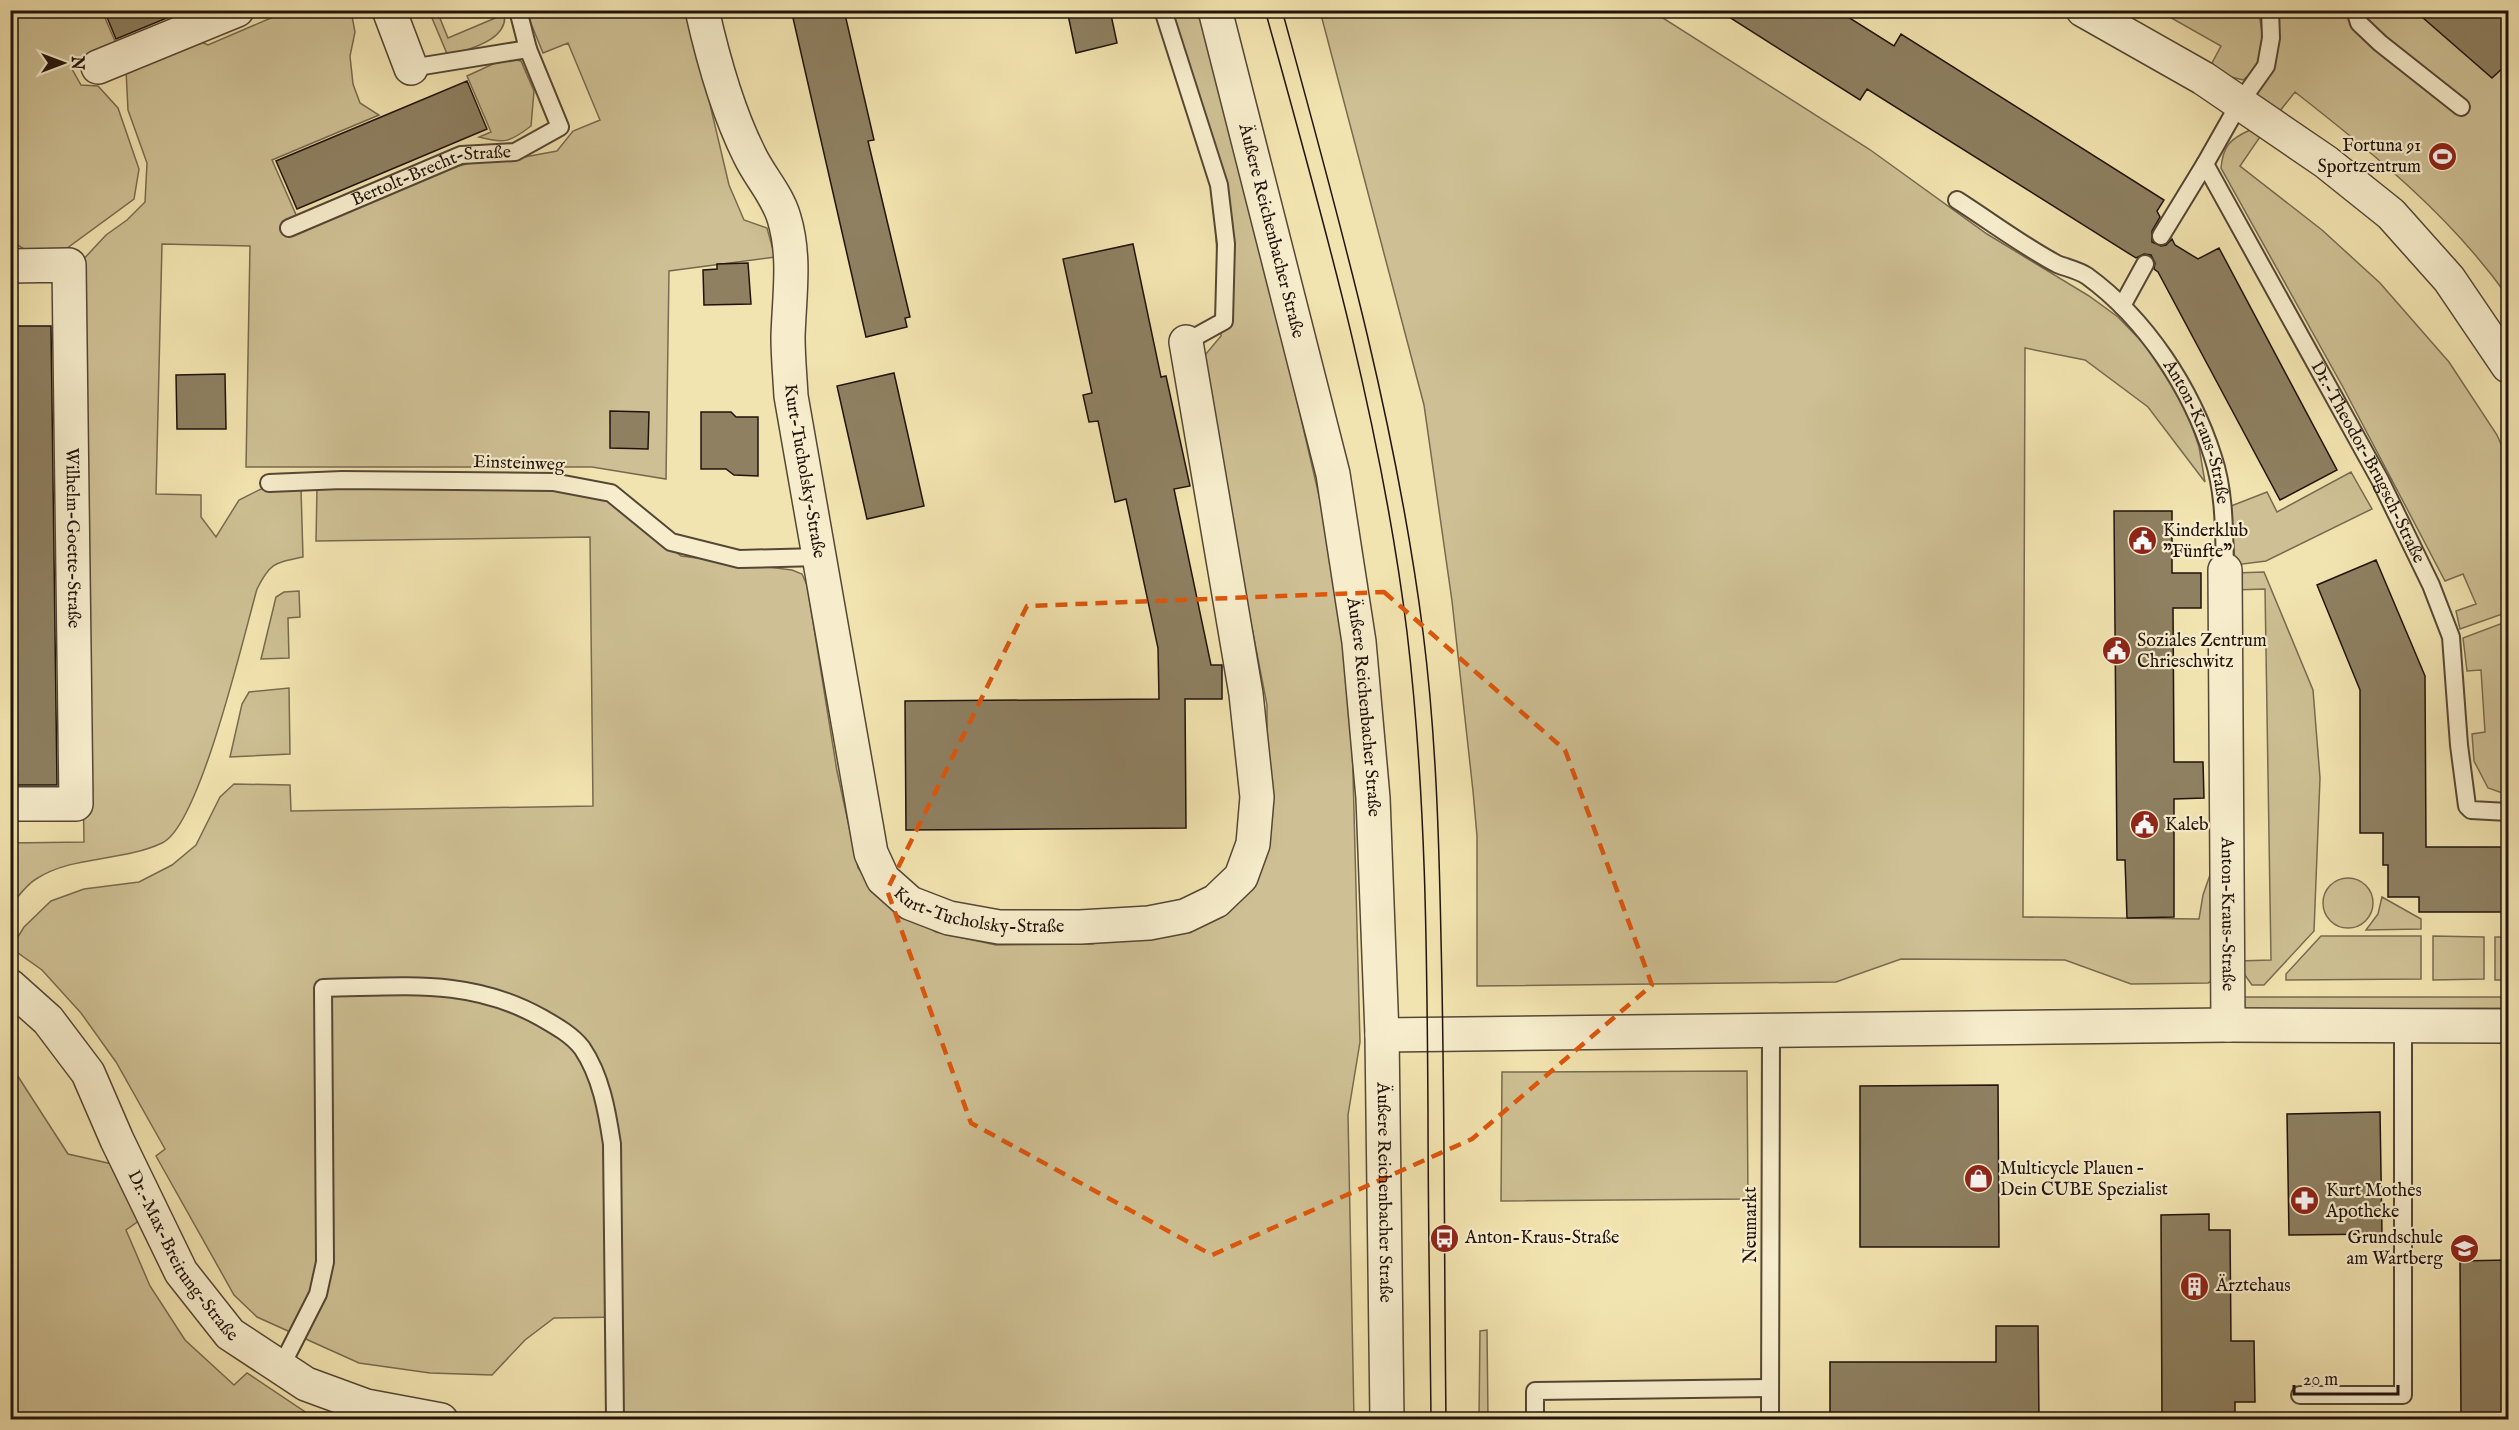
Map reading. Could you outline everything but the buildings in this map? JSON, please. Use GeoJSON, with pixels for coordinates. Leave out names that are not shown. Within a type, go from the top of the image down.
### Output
{"type":"FeatureCollection","features":[{"type":"Feature","properties":{"kind":"street"},"geometry":{"type":"LineString","coordinates":[[98,67],[237,10]]}},
{"type":"Feature","properties":{"kind":"street"},"geometry":{"type":"LineString","coordinates":[[388,10],[411,68]]}},
{"type":"Feature","properties":{"kind":"street","name":"Kurt-Tucholsky-Straße"},"geometry":{"type":"LineString","coordinates":[[702,10],[734,120],[750,156],[771,189],[785,219],[792,294],[788,337],[791,396],[871,853],[883,879],[910,903],[949,918],[999,927],[1080,927],[1149,923],[1185,916],[1216,901],[1241,876],[1253,844],[1257,797],[1246,694],[1186,342]]}},
{"type":"Feature","properties":{"kind":"street","name":"Äußere Reichenbacher Straße"},"geometry":{"type":"LineString","coordinates":[[1215,10],[1333,474],[1359,642],[1371,776],[1382,1035],[1387,1419]]}},
{"type":"Feature","properties":{"kind":"street"},"geometry":{"type":"LineString","coordinates":[[2083,10],[2203,78],[2326,162],[2391,214],[2449,279],[2508,366]]}},
{"type":"Feature","properties":{"kind":"street","name":"Wilhelm-Goette-Straße"},"geometry":{"type":"LineString","coordinates":[[10,266],[69,265],[76,804],[10,804]]}},
{"type":"Feature","properties":{"kind":"street","name":"Anton-Kraus-Straße"},"geometry":{"type":"LineString","coordinates":[[2225,570],[2228,1025]]}},
{"type":"Feature","properties":{"kind":"street","name":"Dr.-Max-Breitung-Straße"},"geometry":{"type":"LineString","coordinates":[[10,986],[48,1020],[88,1074],[117,1140],[181,1272],[230,1334],[306,1384],[366,1406],[441,1419]]}},
{"type":"Feature","properties":{"kind":"street"},"geometry":{"type":"LineString","coordinates":[[1382,1035],[2228,1025],[2508,1026]]}},
{"type":"Feature","properties":{"kind":"lane","name":"Bertolt-Brecht-Straße"},"geometry":{"type":"LineString","coordinates":[[289,228],[462,155],[515,152],[560,127],[528,49],[518,10]]}},
{"type":"Feature","properties":{"kind":"lane"},"geometry":{"type":"LineString","coordinates":[[1163,10],[1219,184],[1226,244],[1224,321],[1186,342]]}},
{"type":"Feature","properties":{"kind":"lane"},"geometry":{"type":"LineString","coordinates":[[2161,237],[2239,104],[2266,66],[2271,38],[2270,10]]}},
{"type":"Feature","properties":{"kind":"lane"},"geometry":{"type":"LineString","coordinates":[[2355,10],[2359,23],[2380,43],[2461,107]]}},
{"type":"Feature","properties":{"kind":"lane"},"geometry":{"type":"LineString","coordinates":[[411,68],[528,49]]}},
{"type":"Feature","properties":{"kind":"lane","name":"Dr.-Theodor-Brugsch-Straße"},"geometry":{"type":"LineString","coordinates":[[2205,164],[2380,480],[2431,585],[2451,637],[2458,745],[2467,806],[2471,810],[2508,812]]}},
{"type":"Feature","properties":{"kind":"lane","name":"Anton-Kraus-Straße"},"geometry":{"type":"LineString","coordinates":[[1957,200],[2057,264],[2085,275],[2122,306],[2158,350],[2189,399],[2214,458],[2223,504],[2225,570]]}},
{"type":"Feature","properties":{"kind":"lane"},"geometry":{"type":"LineString","coordinates":[[2122,306],[2145,264]]}},
{"type":"Feature","properties":{"kind":"lane","name":"Einsteinweg"},"geometry":{"type":"LineString","coordinates":[[269,483],[342,480],[553,482],[611,493],[671,542],[739,560],[819,557]]}},
{"type":"Feature","properties":{"kind":"lane"},"geometry":{"type":"LineString","coordinates":[[281,1367],[318,1294],[325,1262],[323,988],[444,986],[482,993],[529,1011],[559,1027],[581,1047],[595,1071],[607,1110],[612,1144],[615,1419]]}},
{"type":"Feature","properties":{"kind":"lane"},"geometry":{"type":"LineString","coordinates":[[2300,1395],[2403,1395],[2403,1027]]}},
{"type":"Feature","properties":{"kind":"lane","name":"Neumarkt"},"geometry":{"type":"LineString","coordinates":[[1770,1419],[1771,1031]]}},
{"type":"Feature","properties":{"kind":"lane"},"geometry":{"type":"LineString","coordinates":[[1535,1419],[1536,1390],[1770,1388]]}},
{"type":"Feature","properties":{"kind":"highlighted area"},"geometry":{"type":"Polygon","coordinates":[[[1384,592],[1565,750],[1652,985],[1472,1139],[1212,1255],[971,1123],[887,890],[1027,606],[1384,592]]]}},
{"type":"Feature","properties":{"kind":"shaded area"},"geometry":{"type":"Polygon","coordinates":[[[10,11],[102,11],[118,48],[74,62],[72,69],[81,85],[98,86],[118,108],[139,169],[134,199],[59,254],[37,257],[11,241],[10,11]]]}},
{"type":"Feature","properties":{"kind":"shaded area"},"geometry":{"type":"Polygon","coordinates":[[[273,11],[351,11],[355,32],[350,56],[353,84],[360,103],[379,115],[272,160],[301,226],[447,169],[486,159],[519,158],[557,151],[573,131],[600,120],[568,43],[543,53],[526,11],[688,11],[729,185],[744,220],[767,228],[775,257],[669,271],[666,479],[592,467],[246,467],[250,246],[162,244],[156,494],[201,495],[201,517],[216,537],[239,500],[265,487],[301,489],[303,557],[274,565],[257,589],[219,726],[191,802],[176,829],[162,843],[147,849],[50,871],[29,884],[11,905],[11,843],[84,842],[79,264],[106,235],[127,220],[145,202],[147,163],[128,110],[126,70],[190,37],[208,45],[271,18],[273,11]]]}},
{"type":"Feature","properties":{"kind":"shaded area"},"geometry":{"type":"Polygon","coordinates":[[[429,11],[437,11],[448,38],[500,16],[498,11],[504,11],[504,21],[495,36],[486,42],[448,56],[429,11]]]}},
{"type":"Feature","properties":{"kind":"shaded area"},"geometry":{"type":"Polygon","coordinates":[[[1167,11],[1202,11],[1261,247],[1330,543],[1351,697],[1360,1042],[1348,1115],[1354,1419],[620,1419],[621,1317],[554,1318],[525,1340],[492,1375],[430,1373],[359,1363],[257,1317],[234,1295],[156,1156],[165,1149],[116,1062],[81,1013],[42,970],[11,948],[24,927],[51,901],[84,889],[139,882],[172,865],[196,845],[220,797],[234,784],[290,785],[291,811],[593,806],[590,537],[316,541],[317,487],[548,488],[606,497],[681,556],[792,570],[802,574],[807,585],[837,771],[858,868],[885,902],[936,932],[996,945],[1093,944],[1120,934],[1176,929],[1267,838],[1267,705],[1200,361],[1221,336],[1215,215],[1228,213],[1167,11]]]}},
{"type":"Feature","properties":{"kind":"shaded area"},"geometry":{"type":"Polygon","coordinates":[[[1320,11],[1652,11],[1869,149],[1987,234],[2089,296],[2118,317],[2146,346],[2185,405],[2199,447],[2205,482],[2148,407],[2085,360],[2025,348],[2023,917],[2199,919],[2203,895],[2211,872],[2215,979],[2208,983],[2131,984],[2065,960],[1901,959],[1836,982],[1477,986],[1477,836],[1473,791],[1452,601],[1424,405],[1320,11]]]}},
{"type":"Feature","properties":{"kind":"shaded area"},"geometry":{"type":"Polygon","coordinates":[[[2159,11],[2259,11],[2264,56],[2254,71],[2243,80],[2227,76],[2212,63],[2221,46],[2159,11]]]}},
{"type":"Feature","properties":{"kind":"shaded area","name":"Fortuna 91 Sportzentrum"},"geometry":{"type":"Polygon","coordinates":[[[2279,11],[2508,11],[2508,297],[2462,239],[2409,187],[2382,162],[2295,92],[2275,117],[2251,102],[2273,59],[2278,36],[2279,11]]]}},
{"type":"Feature","properties":{"kind":"shaded area"},"geometry":{"type":"Polygon","coordinates":[[[506,58],[521,61],[534,91],[531,126],[507,140],[479,137],[491,132],[467,76],[506,58]]]}},
{"type":"Feature","properties":{"kind":"shaded area"},"geometry":{"type":"Polygon","coordinates":[[[2250,130],[2262,134],[2240,166],[2322,230],[2380,283],[2449,362],[2497,435],[2508,460],[2508,612],[2460,629],[2456,611],[2476,604],[2463,574],[2445,581],[2344,389],[2221,168],[2229,144],[2250,130]]]}},
{"type":"Feature","properties":{"kind":"shaded area"},"geometry":{"type":"Polygon","coordinates":[[[2351,472],[2372,509],[2266,561],[2235,565],[2231,506],[2267,492],[2277,512],[2351,472]]]}},
{"type":"Feature","properties":{"kind":"shaded area"},"geometry":{"type":"Polygon","coordinates":[[[2264,572],[2313,690],[2320,778],[2314,931],[2264,985],[2252,985],[2239,967],[2238,961],[2271,960],[2265,589],[2234,590],[2234,573],[2264,572]]]}},
{"type":"Feature","properties":{"kind":"shaded area"},"geometry":{"type":"Polygon","coordinates":[[[299,591],[300,617],[288,618],[289,658],[261,659],[276,597],[284,592],[299,591]]]}},
{"type":"Feature","properties":{"kind":"shaded area"},"geometry":{"type":"Polygon","coordinates":[[[2508,621],[2508,795],[2488,788],[2474,761],[2472,734],[2485,732],[2481,670],[2467,671],[2463,638],[2508,621]]]}},
{"type":"Feature","properties":{"kind":"shaded area"},"geometry":{"type":"Polygon","coordinates":[[[289,688],[290,754],[230,757],[242,704],[249,692],[289,688]]]}},
{"type":"Feature","properties":{"kind":"shaded area"},"geometry":{"type":"Polygon","coordinates":[[[2348,878],[2357,880],[2368,889],[2373,903],[2371,912],[2362,923],[2348,928],[2339,926],[2328,917],[2323,903],[2325,894],[2334,883],[2348,878]]]}},
{"type":"Feature","properties":{"kind":"shaded area"},"geometry":{"type":"Polygon","coordinates":[[[2382,897],[2421,919],[2421,929],[2366,930],[2378,914],[2382,897]]]}},
{"type":"Feature","properties":{"kind":"shaded area"},"geometry":{"type":"Polygon","coordinates":[[[2321,936],[2421,936],[2421,979],[2286,980],[2286,974],[2321,936]]]}},
{"type":"Feature","properties":{"kind":"shaded area"},"geometry":{"type":"Polygon","coordinates":[[[2433,936],[2484,937],[2484,979],[2433,980],[2433,936]]]}},
{"type":"Feature","properties":{"kind":"shaded area"},"geometry":{"type":"Polygon","coordinates":[[[2495,937],[2508,937],[2508,980],[2495,980],[2495,937]]]}},
{"type":"Feature","properties":{"kind":"shaded area"},"geometry":{"type":"Polygon","coordinates":[[[2241,997],[2508,997],[2508,1008],[2247,1010],[2242,1005],[2241,997]]]}},
{"type":"Feature","properties":{"kind":"shaded area"},"geometry":{"type":"Polygon","coordinates":[[[10,1064],[68,1154],[112,1164],[140,1220],[126,1230],[150,1286],[185,1340],[234,1385],[247,1373],[310,1415],[329,1419],[11,1419],[10,1064]]]}},
{"type":"Feature","properties":{"kind":"shaded area"},"geometry":{"type":"Polygon","coordinates":[[[1747,1071],[1748,1199],[1501,1201],[1502,1072],[1747,1071]]]}},
{"type":"Feature","properties":{"kind":"shaded area"},"geometry":{"type":"Polygon","coordinates":[[[1487,1330],[1488,1419],[1479,1419],[1480,1331],[1487,1330]]]}},
{"type":"Feature","properties":{"kind":"tram line"},"geometry":{"type":"LineString","coordinates":[[1265,10],[1308,164],[1366,397],[1396,553],[1407,632],[1418,751],[1424,871],[1431,1420]]}},
{"type":"Feature","properties":{"kind":"tram line"},"geometry":{"type":"LineString","coordinates":[[1282,10],[1344,241],[1381,397],[1411,553],[1423,632],[1434,747],[1439,862],[1446,1420]]}},
{"type":"Feature","properties":{"kind":"place","name":"Fortuna 91 Sportzentrum"},"geometry":{"type":"Point","coordinates":[2442,156]}},
{"type":"Feature","properties":{"kind":"place","name":"Kinderklub \"Fünfte\""},"geometry":{"type":"Point","coordinates":[2142,541]}},
{"type":"Feature","properties":{"kind":"place","name":"Soziales Zentrum Chrieschwitz"},"geometry":{"type":"Point","coordinates":[2116,651]}},
{"type":"Feature","properties":{"kind":"place","name":"Kaleb"},"geometry":{"type":"Point","coordinates":[2144,825]}},
{"type":"Feature","properties":{"kind":"place","name":"Multicycle Plauen – Dein CUBE Spezialist"},"geometry":{"type":"Point","coordinates":[1979,1179]}},
{"type":"Feature","properties":{"kind":"place","name":"Kurt Mothes Apotheke"},"geometry":{"type":"Point","coordinates":[2305,1201]}},
{"type":"Feature","properties":{"kind":"place","name":"Anton-Kraus-Straße"},"geometry":{"type":"Point","coordinates":[1444,1238]}},
{"type":"Feature","properties":{"kind":"place","name":"Grundschule am Wartberg"},"geometry":{"type":"Point","coordinates":[2464,1248]}},
{"type":"Feature","properties":{"kind":"place","name":"Ärztehaus"},"geometry":{"type":"Point","coordinates":[2195,1286]}}]}
